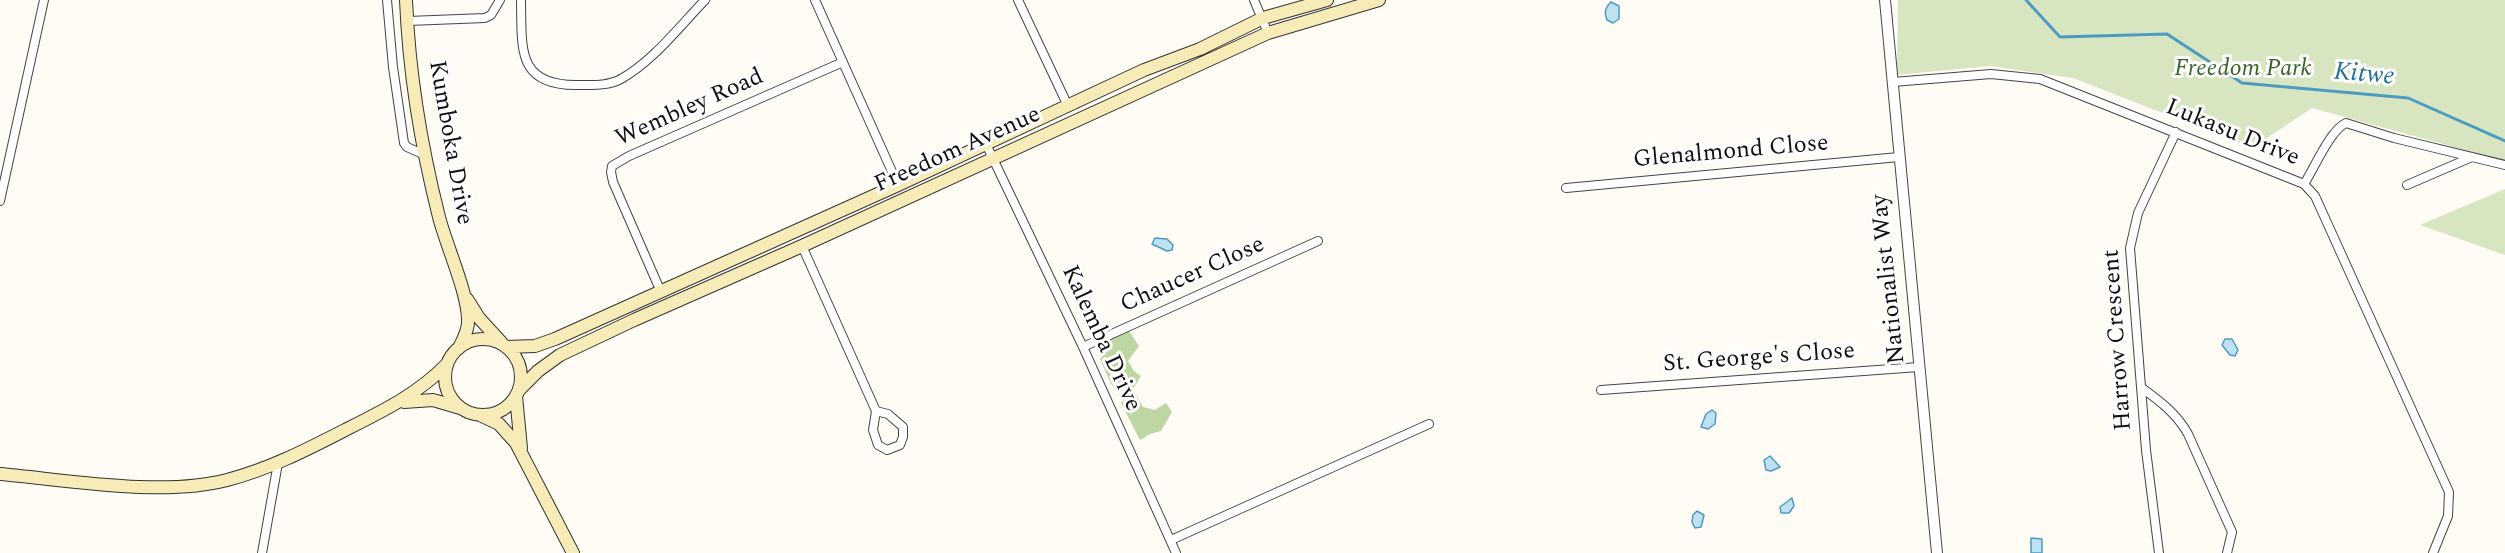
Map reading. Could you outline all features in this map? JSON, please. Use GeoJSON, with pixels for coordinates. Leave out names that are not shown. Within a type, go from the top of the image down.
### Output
{"type":"FeatureCollection","features":[{"type":"Feature","properties":{"kind":"main road","name":"Kumboka Drive"},"geometry":{"type":"LineString","coordinates":[[406,0],[412,65],[425,155],[444,237],[462,291],[468,323],[459,348]]}},
{"type":"Feature","properties":{"kind":"main road","name":"Freedom Avenue"},"geometry":{"type":"LineString","coordinates":[[504,345],[535,346],[555,339],[1263,18],[1327,0]]}},
{"type":"Feature","properties":{"kind":"main road","name":"Freedom Avenue"},"geometry":{"type":"LineString","coordinates":[[518,393],[538,371],[560,355],[696,292],[802,246],[1268,33],[1379,0]]}},
{"type":"Feature","properties":{"kind":"main road"},"geometry":{"type":"LineString","coordinates":[[696,292],[743,254]]}},
{"type":"Feature","properties":{"kind":"main road","name":"Kumboka Drive"},"geometry":{"type":"LineString","coordinates":[[462,291],[479,318],[504,345]]}},
{"type":"Feature","properties":{"kind":"main road"},"geometry":{"type":"LineString","coordinates":[[0,474],[178,488],[226,480],[278,463],[399,403],[428,383],[459,348],[480,339],[504,345],[517,360],[521,370],[518,393],[518,430],[522,452]]}},
{"type":"Feature","properties":{"kind":"main road"},"geometry":{"type":"LineString","coordinates":[[447,364],[446,384],[456,403],[470,412],[488,415],[499,411],[509,405],[518,393]]}},
{"type":"Feature","properties":{"kind":"main road"},"geometry":{"type":"LineString","coordinates":[[399,403],[433,400],[499,424],[508,432],[522,452],[573,553]]}},
{"type":"Feature","properties":{"kind":"street"},"geometry":{"type":"LineString","coordinates":[[0,201],[44,0]]}},
{"type":"Feature","properties":{"kind":"street"},"geometry":{"type":"LineString","coordinates":[[387,0],[393,67],[404,143],[407,147],[425,155]]}},
{"type":"Feature","properties":{"kind":"street"},"geometry":{"type":"LineString","coordinates":[[408,21],[485,18],[491,15],[500,0]]}},
{"type":"Feature","properties":{"kind":"street"},"geometry":{"type":"LineString","coordinates":[[521,0],[522,48],[525,59],[532,70],[543,80],[559,86],[607,84],[619,80],[648,59],[705,0]]}},
{"type":"Feature","properties":{"kind":"street"},"geometry":{"type":"LineString","coordinates":[[814,0],[898,184]]}},
{"type":"Feature","properties":{"kind":"street"},"geometry":{"type":"LineString","coordinates":[[1018,0],[1068,106]]}},
{"type":"Feature","properties":{"kind":"street"},"geometry":{"type":"LineString","coordinates":[[1254,0],[1268,33]]}},
{"type":"Feature","properties":{"kind":"street","name":"Nationalist Way"},"geometry":{"type":"LineString","coordinates":[[1885,0],[1937,553]]}},
{"type":"Feature","properties":{"kind":"street"},"geometry":{"type":"LineString","coordinates":[[1887,15],[1893,0]]}},
{"type":"Feature","properties":{"kind":"street","name":"Wembley Road"},"geometry":{"type":"LineString","coordinates":[[661,292],[614,182],[612,166],[843,62]]}},
{"type":"Feature","properties":{"kind":"street"},"geometry":{"type":"LineString","coordinates":[[393,67],[412,65]]}},
{"type":"Feature","properties":{"kind":"street","name":"Lukasu Drive"},"geometry":{"type":"LineString","coordinates":[[1893,82],[1991,74],[2031,76],[2304,184],[2315,196],[2449,492],[2448,516],[2433,553]]}},
{"type":"Feature","properties":{"kind":"street"},"geometry":{"type":"LineString","coordinates":[[2304,184],[2332,136],[2341,125],[2346,123],[2394,138],[2505,165]]}},
{"type":"Feature","properties":{"kind":"street","name":"Harrow Crescent"},"geometry":{"type":"LineString","coordinates":[[2159,553],[2146,450],[2130,248],[2138,213],[2176,132]]}},
{"type":"Feature","properties":{"kind":"street","name":"Kalemba Drive"},"geometry":{"type":"LineString","coordinates":[[986,144],[1083,347],[1176,553]]}},
{"type":"Feature","properties":{"kind":"street"},"geometry":{"type":"LineString","coordinates":[[2407,185],[2473,156]]}},
{"type":"Feature","properties":{"kind":"street","name":"Glenalmond Close"},"geometry":{"type":"LineString","coordinates":[[1566,188],[1899,157]]}},
{"type":"Feature","properties":{"kind":"street","name":"Chaucer Close"},"geometry":{"type":"LineString","coordinates":[[1083,347],[1318,241]]}},
{"type":"Feature","properties":{"kind":"street"},"geometry":{"type":"LineString","coordinates":[[802,246],[876,411],[873,430],[878,445],[887,450],[900,445],[903,438],[903,427],[888,414],[876,411]]}},
{"type":"Feature","properties":{"kind":"street","name":"St. George's Close"},"geometry":{"type":"LineString","coordinates":[[1601,390],[1919,367]]}},
{"type":"Feature","properties":{"kind":"street"},"geometry":{"type":"LineString","coordinates":[[2142,388],[2168,407],[2188,434],[2232,532],[2227,553]]}},
{"type":"Feature","properties":{"kind":"street"},"geometry":{"type":"LineString","coordinates":[[1171,540],[1429,424]]}},
{"type":"Feature","properties":{"kind":"street"},"geometry":{"type":"LineString","coordinates":[[262,553],[278,463]]}},
{"type":"Feature","properties":{"kind":"green space","name":"Freedom Park"},"geometry":{"type":"Polygon","coordinates":[[[1898,0],[2505,0],[2505,161],[2312,108],[2252,148],[2073,78],[1989,66],[1897,75],[1898,0]]]}},
{"type":"Feature","properties":{"kind":"green space"},"geometry":{"type":"Polygon","coordinates":[[[2505,189],[2505,255],[2420,225],[2505,189]]]}},
{"type":"Feature","properties":{"kind":"green space"},"geometry":{"type":"Polygon","coordinates":[[[1129,331],[1139,346],[1128,361],[1134,371],[1141,376],[1133,389],[1143,407],[1155,410],[1166,403],[1172,412],[1161,431],[1140,440],[1121,403],[1125,399],[1111,384],[1100,359],[1109,347],[1105,341],[1129,331]]]}},
{"type":"Feature","properties":{"kind":"water"},"geometry":{"type":"Polygon","coordinates":[[[1611,2],[1619,6],[1619,19],[1613,23],[1607,20],[1606,15],[1606,8],[1611,2]]]}},
{"type":"Feature","properties":{"kind":"water"},"geometry":{"type":"Polygon","coordinates":[[[1155,238],[1167,239],[1173,245],[1172,250],[1167,251],[1152,244],[1155,238]]]}},
{"type":"Feature","properties":{"kind":"water"},"geometry":{"type":"Polygon","coordinates":[[[2225,339],[2232,339],[2238,350],[2235,356],[2230,355],[2222,345],[2225,339]]]}},
{"type":"Feature","properties":{"kind":"water"},"geometry":{"type":"Polygon","coordinates":[[[1712,410],[1716,413],[1715,424],[1708,429],[1701,427],[1706,414],[1712,410]]]}},
{"type":"Feature","properties":{"kind":"water"},"geometry":{"type":"Polygon","coordinates":[[[1770,456],[1780,467],[1771,471],[1766,470],[1764,460],[1770,456]]]}},
{"type":"Feature","properties":{"kind":"water"},"geometry":{"type":"Polygon","coordinates":[[[1792,498],[1794,506],[1789,513],[1781,513],[1780,507],[1792,498]]]}},
{"type":"Feature","properties":{"kind":"water"},"geometry":{"type":"Polygon","coordinates":[[[1697,511],[1704,515],[1701,527],[1695,528],[1692,522],[1693,515],[1697,511]]]}},
{"type":"Feature","properties":{"kind":"water"},"geometry":{"type":"Polygon","coordinates":[[[2031,538],[2042,539],[2042,553],[2031,553],[2031,538]]]}},
{"type":"Feature","properties":{"kind":"waterway","name":"Kitwe"},"geometry":{"type":"LineString","coordinates":[[2026,0],[2060,37],[2167,34],[2242,83],[2408,98],[2505,141]]}}]}
